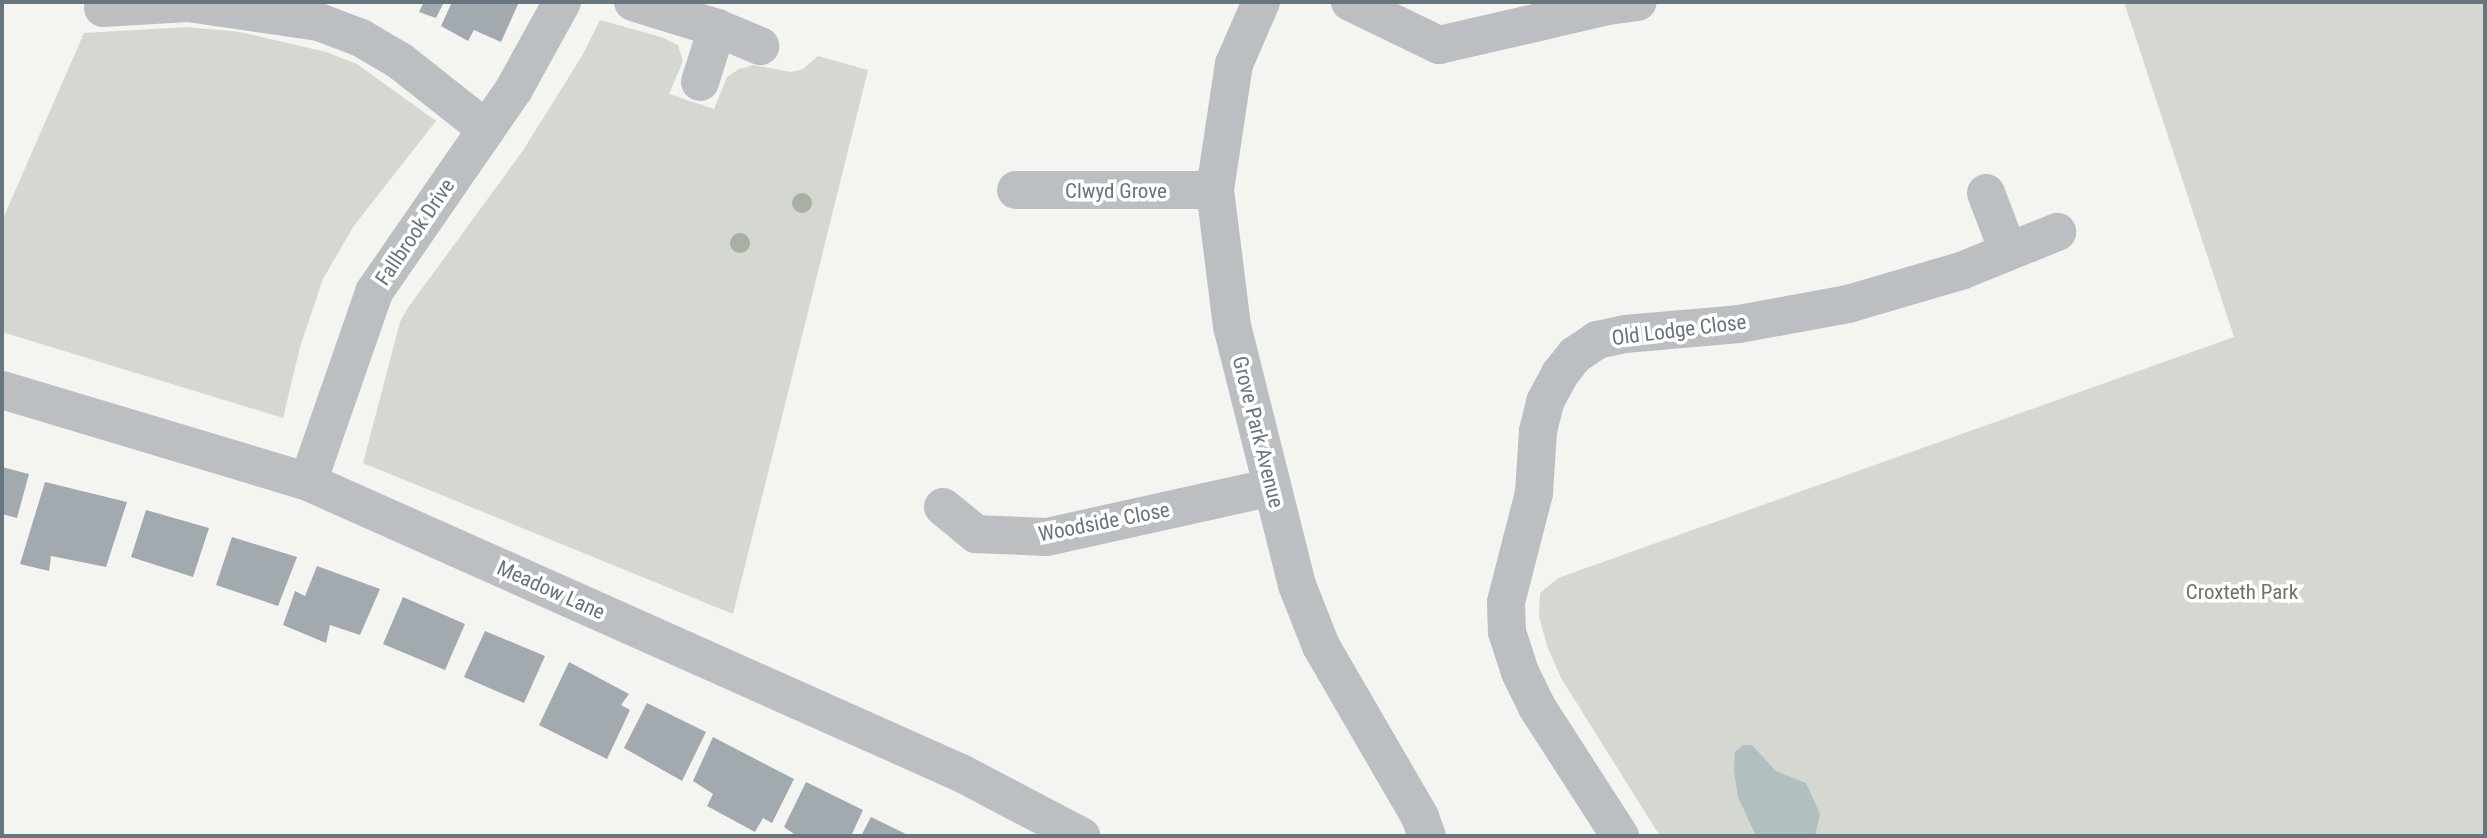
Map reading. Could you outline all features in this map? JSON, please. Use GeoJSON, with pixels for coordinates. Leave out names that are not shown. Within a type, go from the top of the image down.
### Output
{"type":"FeatureCollection","features":[{"type":"Feature","properties":{"kind":"street"},"geometry":{"type":"LineString","coordinates":[[103,8],[188,2],[319,22],[361,38],[400,61],[486,129]]}},
{"type":"Feature","properties":{"kind":"street","name":"Fallbrook Drive"},"geometry":{"type":"LineString","coordinates":[[308,482],[374,292],[514,89],[562,2]]}},
{"type":"Feature","properties":{"kind":"street"},"geometry":{"type":"LineString","coordinates":[[633,2],[717,28],[760,46]]}},
{"type":"Feature","properties":{"kind":"street","name":"Grove Park Avenue"},"geometry":{"type":"LineString","coordinates":[[1261,2],[1234,64],[1215,190],[1232,326],[1297,585],[1321,646],[1420,817],[1427,836]]}},
{"type":"Feature","properties":{"kind":"street"},"geometry":{"type":"LineString","coordinates":[[1349,2],[1439,45],[1608,6],[1638,2]]}},
{"type":"Feature","properties":{"kind":"street"},"geometry":{"type":"LineString","coordinates":[[700,82],[717,28]]}},
{"type":"Feature","properties":{"kind":"street","name":"Clwyd Grove"},"geometry":{"type":"LineString","coordinates":[[1016,190],[1215,190]]}},
{"type":"Feature","properties":{"kind":"street"},"geometry":{"type":"LineString","coordinates":[[1986,193],[2008,251]]}},
{"type":"Feature","properties":{"kind":"street","name":"Old Lodge Close"},"geometry":{"type":"LineString","coordinates":[[1620,836],[1537,707],[1520,672],[1507,632],[1506,601],[1534,494],[1538,431],[1545,402],[1560,374],[1575,355],[1597,340],[1625,334],[1738,324],[1848,304],[1961,271],[2057,232]]}},
{"type":"Feature","properties":{"kind":"street","name":"Meadow Lane"},"geometry":{"type":"LineString","coordinates":[[2,390],[308,482],[961,773],[1082,836]]}},
{"type":"Feature","properties":{"kind":"street","name":"Woodside Close"},"geometry":{"type":"LineString","coordinates":[[943,506],[976,534],[1046,537],[1272,486]]}},
{"type":"Feature","properties":{"kind":"green space","name":"Croxteth Park"},"geometry":{"type":"Polygon","coordinates":[[[2124,2],[2485,2],[2485,836],[1660,836],[1561,678],[1547,646],[1539,616],[1540,593],[1558,578],[2234,337],[2124,2]]]}},
{"type":"Feature","properties":{"kind":"green space"},"geometry":{"type":"Polygon","coordinates":[[[600,20],[661,37],[678,45],[683,61],[669,94],[714,109],[727,77],[739,69],[754,65],[791,72],[803,69],[818,56],[868,70],[733,614],[363,463],[400,322],[522,152],[582,56],[600,20]]]}},
{"type":"Feature","properties":{"kind":"green space"},"geometry":{"type":"Polygon","coordinates":[[[187,27],[240,32],[326,52],[357,64],[436,121],[353,227],[323,279],[300,347],[283,418],[2,332],[2,221],[84,33],[187,27]]]}},
{"type":"Feature","properties":{"kind":"shaded area"},"geometry":{"type":"Polygon","coordinates":[[[1743,745],[1752,745],[1776,771],[1806,783],[1820,814],[1815,836],[1756,836],[1738,797],[1734,771],[1735,752],[1743,745]]]}},
{"type":"Feature","properties":{"kind":"building"},"geometry":{"type":"Polygon","coordinates":[[[424,2],[444,2],[436,18],[419,12],[424,2]]]}},
{"type":"Feature","properties":{"kind":"building"},"geometry":{"type":"Polygon","coordinates":[[[452,2],[519,2],[501,42],[474,30],[468,41],[441,26],[452,2]]]}},
{"type":"Feature","properties":{"kind":"building"},"geometry":{"type":"Polygon","coordinates":[[[2,467],[29,474],[17,518],[2,514],[2,467]]]}},
{"type":"Feature","properties":{"kind":"building"},"geometry":{"type":"Polygon","coordinates":[[[45,482],[127,502],[106,567],[51,556],[49,571],[20,564],[45,482]]]}},
{"type":"Feature","properties":{"kind":"building"},"geometry":{"type":"Polygon","coordinates":[[[146,510],[209,528],[193,577],[131,557],[146,510]]]}},
{"type":"Feature","properties":{"kind":"building"},"geometry":{"type":"Polygon","coordinates":[[[232,537],[297,557],[278,606],[216,585],[232,537]]]}},
{"type":"Feature","properties":{"kind":"building"},"geometry":{"type":"Polygon","coordinates":[[[317,566],[380,589],[360,635],[330,625],[326,643],[283,625],[295,591],[305,596],[317,566]]]}},
{"type":"Feature","properties":{"kind":"building"},"geometry":{"type":"Polygon","coordinates":[[[403,597],[465,624],[445,670],[383,644],[403,597]]]}},
{"type":"Feature","properties":{"kind":"building"},"geometry":{"type":"Polygon","coordinates":[[[485,631],[545,656],[524,703],[464,677],[485,631]]]}},
{"type":"Feature","properties":{"kind":"building"},"geometry":{"type":"Polygon","coordinates":[[[569,662],[629,694],[621,705],[630,710],[607,759],[539,725],[569,662]]]}},
{"type":"Feature","properties":{"kind":"building"},"geometry":{"type":"Polygon","coordinates":[[[647,703],[706,732],[682,781],[624,748],[647,703]]]}},
{"type":"Feature","properties":{"kind":"building"},"geometry":{"type":"Polygon","coordinates":[[[713,737],[794,779],[772,823],[763,818],[755,832],[707,806],[713,794],[693,781],[713,737]]]}},
{"type":"Feature","properties":{"kind":"building"},"geometry":{"type":"Polygon","coordinates":[[[806,782],[863,810],[851,836],[792,836],[794,834],[784,827],[806,782]]]}},
{"type":"Feature","properties":{"kind":"building"},"geometry":{"type":"Polygon","coordinates":[[[871,817],[910,836],[861,836],[871,817]]]}}]}
